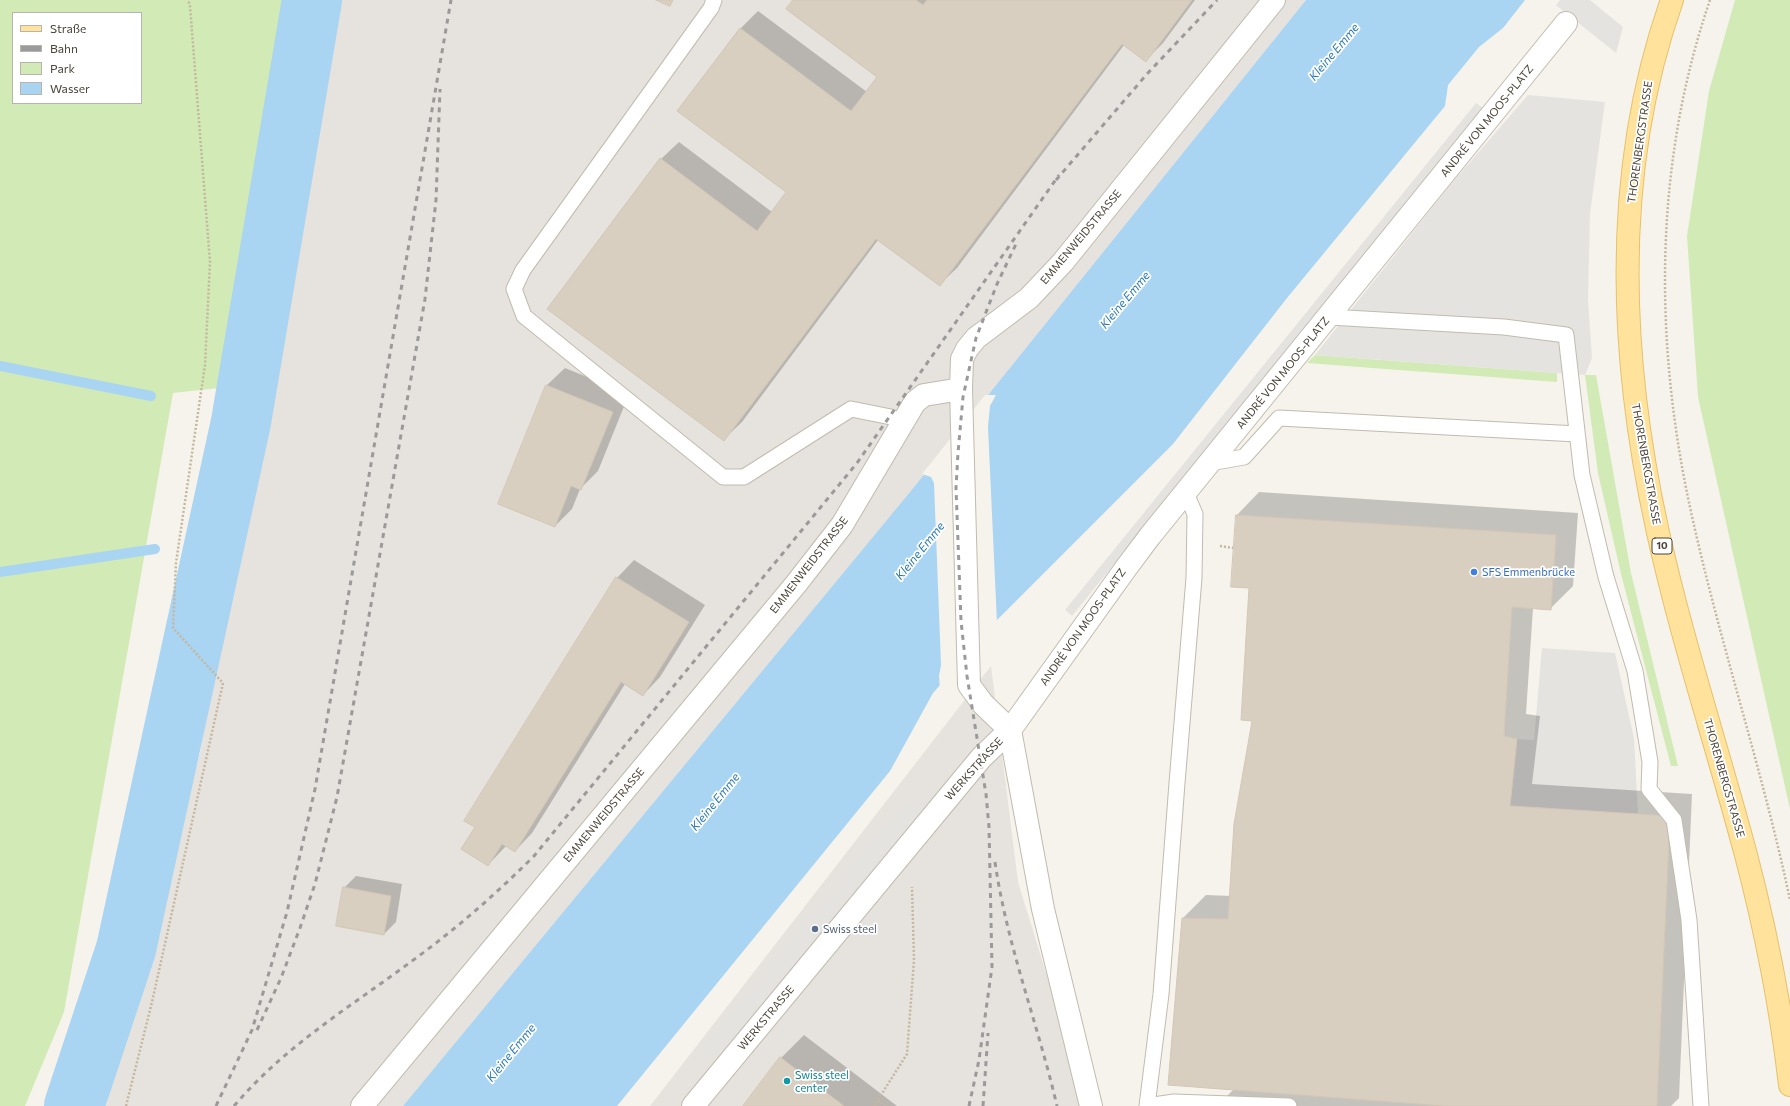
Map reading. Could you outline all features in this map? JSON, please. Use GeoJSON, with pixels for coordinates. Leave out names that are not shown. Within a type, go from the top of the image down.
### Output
{"type":"FeatureCollection","features":[{"type":"Feature","properties":{"kind":"main road","name":"THORENBERGSTRASSE"},"geometry":{"type":"LineString","coordinates":[[1672,0],[1650,75],[1631,191],[1628,244],[1628,298],[1630,351],[1636,413],[1657,527],[1671,587],[1746,856],[1762,920],[1786,1047],[1790,1085]]}},
{"type":"Feature","properties":{"kind":"street","name":"EMMENWEIDSTRASSE"},"geometry":{"type":"LineString","coordinates":[[362,1106],[796,584],[842,525],[915,402],[924,396],[960,389],[962,359],[967,349],[976,338],[1028,298],[1062,262],[1274,0]]}},
{"type":"Feature","properties":{"kind":"street","name":"ANDRÉ VON MOOS-PLATZ"},"geometry":{"type":"LineString","coordinates":[[1010,730],[1126,568],[1566,23]]}},
{"type":"Feature","properties":{"kind":"street"},"geometry":{"type":"LineString","coordinates":[[960,389],[969,684],[975,694],[1010,730]]}},
{"type":"Feature","properties":{"kind":"street","name":"WERKSTRASSE"},"geometry":{"type":"LineString","coordinates":[[693,1106],[981,758],[1010,730]]}},
{"type":"Feature","properties":{"kind":"street","name":"WERKSTRASSE"},"geometry":{"type":"LineString","coordinates":[[1010,730],[1043,909],[1091,1106]]}},
{"type":"Feature","properties":{"kind":"lane"},"geometry":{"type":"LineString","coordinates":[[714,0],[711,8],[523,270],[514,289],[524,316],[723,476],[744,476],[850,409],[891,417],[903,423]]}},
{"type":"Feature","properties":{"kind":"lane"},"geometry":{"type":"LineString","coordinates":[[1329,317],[1504,327],[1566,335],[1582,475],[1605,570],[1635,670],[1642,704],[1650,762],[1649,788],[1674,820],[1689,920],[1701,1106]]}},
{"type":"Feature","properties":{"kind":"lane"},"geometry":{"type":"LineString","coordinates":[[1210,463],[1244,457],[1279,418],[1577,434]]}},
{"type":"Feature","properties":{"kind":"lane"},"geometry":{"type":"LineString","coordinates":[[1186,493],[1196,514],[1194,578],[1162,994],[1147,1106],[1174,1102],[1289,1106]]}},
{"type":"Feature","properties":{"kind":"path"},"geometry":{"type":"LineString","coordinates":[[126,1106],[152,1002],[222,683],[172,628],[176,563],[205,365],[210,262],[190,6],[188,0]]}},
{"type":"Feature","properties":{"kind":"path"},"geometry":{"type":"LineString","coordinates":[[1710,0],[1698,35],[1682,99],[1672,159],[1667,215],[1664,280],[1669,366],[1674,415],[1686,488],[1790,900]]}},
{"type":"Feature","properties":{"kind":"path"},"geometry":{"type":"LineString","coordinates":[[874,1106],[907,1054],[914,960],[911,843]]}},
{"type":"Feature","properties":{"kind":"path"},"geometry":{"type":"LineString","coordinates":[[878,1100],[885,1106]]}},
{"type":"Feature","properties":{"kind":"shaded area"},"geometry":{"type":"Polygon","coordinates":[[[333,0],[1306,0],[910,492],[403,1106],[106,1106],[200,753],[333,0]]]}},
{"type":"Feature","properties":{"kind":"shaded area"},"geometry":{"type":"Polygon","coordinates":[[[1560,0],[1590,0],[1623,27],[1616,53],[1556,5],[1560,0]]]}},
{"type":"Feature","properties":{"kind":"shaded area"},"geometry":{"type":"Polygon","coordinates":[[[1528,95],[1605,102],[1590,214],[1588,300],[1592,358],[1585,375],[1315,355],[1451,184],[1528,95]]]}},
{"type":"Feature","properties":{"kind":"shaded area"},"geometry":{"type":"Polygon","coordinates":[[[1476,103],[1483,108],[1072,616],[1065,610],[1476,103]]]}},
{"type":"Feature","properties":{"kind":"shaded area"},"geometry":{"type":"Polygon","coordinates":[[[1542,648],[1615,653],[1634,738],[1638,814],[1510,806],[1517,739],[1534,740],[1542,648]]]}},
{"type":"Feature","properties":{"kind":"shaded area"},"geometry":{"type":"Polygon","coordinates":[[[991,666],[1018,882],[1086,1106],[650,1106],[991,666]]]}},
{"type":"Feature","properties":{"kind":"shaded area","name":"Swiss steel"},"geometry":{"type":"Polygon","coordinates":[[[937,801],[724,1055],[694,1058],[904,803],[937,801]]]}},
{"type":"Feature","properties":{"kind":"green space"},"geometry":{"type":"Polygon","coordinates":[[[0,0],[283,0],[228,387],[173,393],[64,1012],[25,1106],[0,1106],[0,0]]]}},
{"type":"Feature","properties":{"kind":"green space"},"geometry":{"type":"Polygon","coordinates":[[[1735,0],[1790,0],[1790,809],[1698,397],[1687,236],[1709,91],[1735,0]]]}},
{"type":"Feature","properties":{"kind":"green space"},"geometry":{"type":"Polygon","coordinates":[[[1315,355],[1557,373],[1557,382],[1307,363],[1315,355]]]}},
{"type":"Feature","properties":{"kind":"green space"},"geometry":{"type":"Polygon","coordinates":[[[1585,375],[1596,375],[1631,573],[1678,766],[1671,766],[1621,574],[1598,473],[1585,375]]]}},
{"type":"Feature","properties":{"kind":"water","name":"Kleine Emme"},"geometry":{"type":"Polygon","coordinates":[[[1306,0],[1525,0],[1503,28],[1479,47],[1448,85],[1445,106],[1287,298],[1173,444],[998,619],[933,693],[890,771],[617,1106],[403,1106],[910,492],[1306,0]]]}},
{"type":"Feature","properties":{"kind":"pier"},"geometry":{"type":"Polygon","coordinates":[[[985,395],[996,395],[990,406],[988,427],[997,623],[940,689],[939,676],[941,665],[934,483],[931,477],[922,474],[985,395]]]}},
{"type":"Feature","properties":{"kind":"building"},"geometry":{"type":"Polygon","coordinates":[[[656,0],[673,0],[670,6],[656,0]]]}},
{"type":"Feature","properties":{"kind":"building"},"geometry":{"type":"Polygon","coordinates":[[[793,0],[916,0],[923,5],[927,0],[1192,0],[1146,62],[1122,44],[940,286],[876,239],[724,441],[547,309],[660,158],[757,231],[786,192],[677,111],[740,28],[851,111],[877,77],[786,9],[793,0]]]}},
{"type":"Feature","properties":{"kind":"building"},"geometry":{"type":"Polygon","coordinates":[[[546,385],[613,412],[581,490],[571,486],[555,527],[498,504],[546,385]]]}},
{"type":"Feature","properties":{"kind":"building"},"geometry":{"type":"Polygon","coordinates":[[[1236,515],[1556,535],[1551,610],[1512,607],[1504,736],[1517,739],[1510,806],[1670,816],[1657,1106],[1445,1106],[1168,1085],[1182,918],[1228,919],[1234,824],[1252,721],[1241,720],[1249,588],[1231,587],[1236,515]]]}},
{"type":"Feature","properties":{"kind":"building"},"geometry":{"type":"Polygon","coordinates":[[[616,577],[689,622],[643,696],[621,682],[515,852],[502,844],[488,866],[461,849],[475,827],[464,821],[616,577]]]}},
{"type":"Feature","properties":{"kind":"building"},"geometry":{"type":"Polygon","coordinates":[[[343,887],[391,896],[384,935],[336,926],[343,887]]]}},
{"type":"Feature","properties":{"kind":"building","name":"Swiss steel center"},"geometry":{"type":"Polygon","coordinates":[[[780,1057],[844,1106],[743,1106],[780,1057]]]}},
{"type":"Feature","properties":{"kind":"waterway"},"geometry":{"type":"LineString","coordinates":[[74,1106],[126,949],[241,422],[312,0]]}},
{"type":"Feature","properties":{"kind":"waterway"},"geometry":{"type":"LineString","coordinates":[[0,366],[151,396]]}},
{"type":"Feature","properties":{"kind":"waterway"},"geometry":{"type":"LineString","coordinates":[[0,572],[155,549]]}},
{"type":"Feature","properties":{"kind":"railway"},"geometry":{"type":"LineString","coordinates":[[216,1106],[252,1030],[287,912],[315,789],[451,0]]}},
{"type":"Feature","properties":{"kind":"railway"},"geometry":{"type":"LineString","coordinates":[[1056,180],[1147,74],[1217,0]]}},
{"type":"Feature","properties":{"kind":"railway"},"geometry":{"type":"LineString","coordinates":[[257,1030],[281,978],[300,928],[315,884],[337,797],[425,299],[436,200],[440,89]]}},
{"type":"Feature","properties":{"kind":"railway"},"geometry":{"type":"LineString","coordinates":[[234,1106],[254,1084],[296,1046],[460,924],[534,856],[857,463],[1059,175]]}},
{"type":"Feature","properties":{"kind":"railway"},"geometry":{"type":"LineString","coordinates":[[969,1106],[979,1060],[992,967],[989,827],[986,794],[967,676],[961,621],[956,488],[963,397],[976,338],[997,284],[1017,242]]}},
{"type":"Feature","properties":{"kind":"railway"},"geometry":{"type":"LineString","coordinates":[[995,862],[1007,924],[1057,1106]]}},
{"type":"Feature","properties":{"kind":"railway"},"geometry":{"type":"LineString","coordinates":[[983,1106],[988,1033]]}},
{"type":"Feature","properties":{"kind":"place","name":"SFS Emmenbrücke"},"geometry":{"type":"Point","coordinates":[1474,572]}},
{"type":"Feature","properties":{"kind":"place","name":"Swiss steel"},"geometry":{"type":"Point","coordinates":[815,929]}},
{"type":"Feature","properties":{"kind":"place","name":"Swiss steel center"},"geometry":{"type":"Point","coordinates":[787,1081]}}]}
